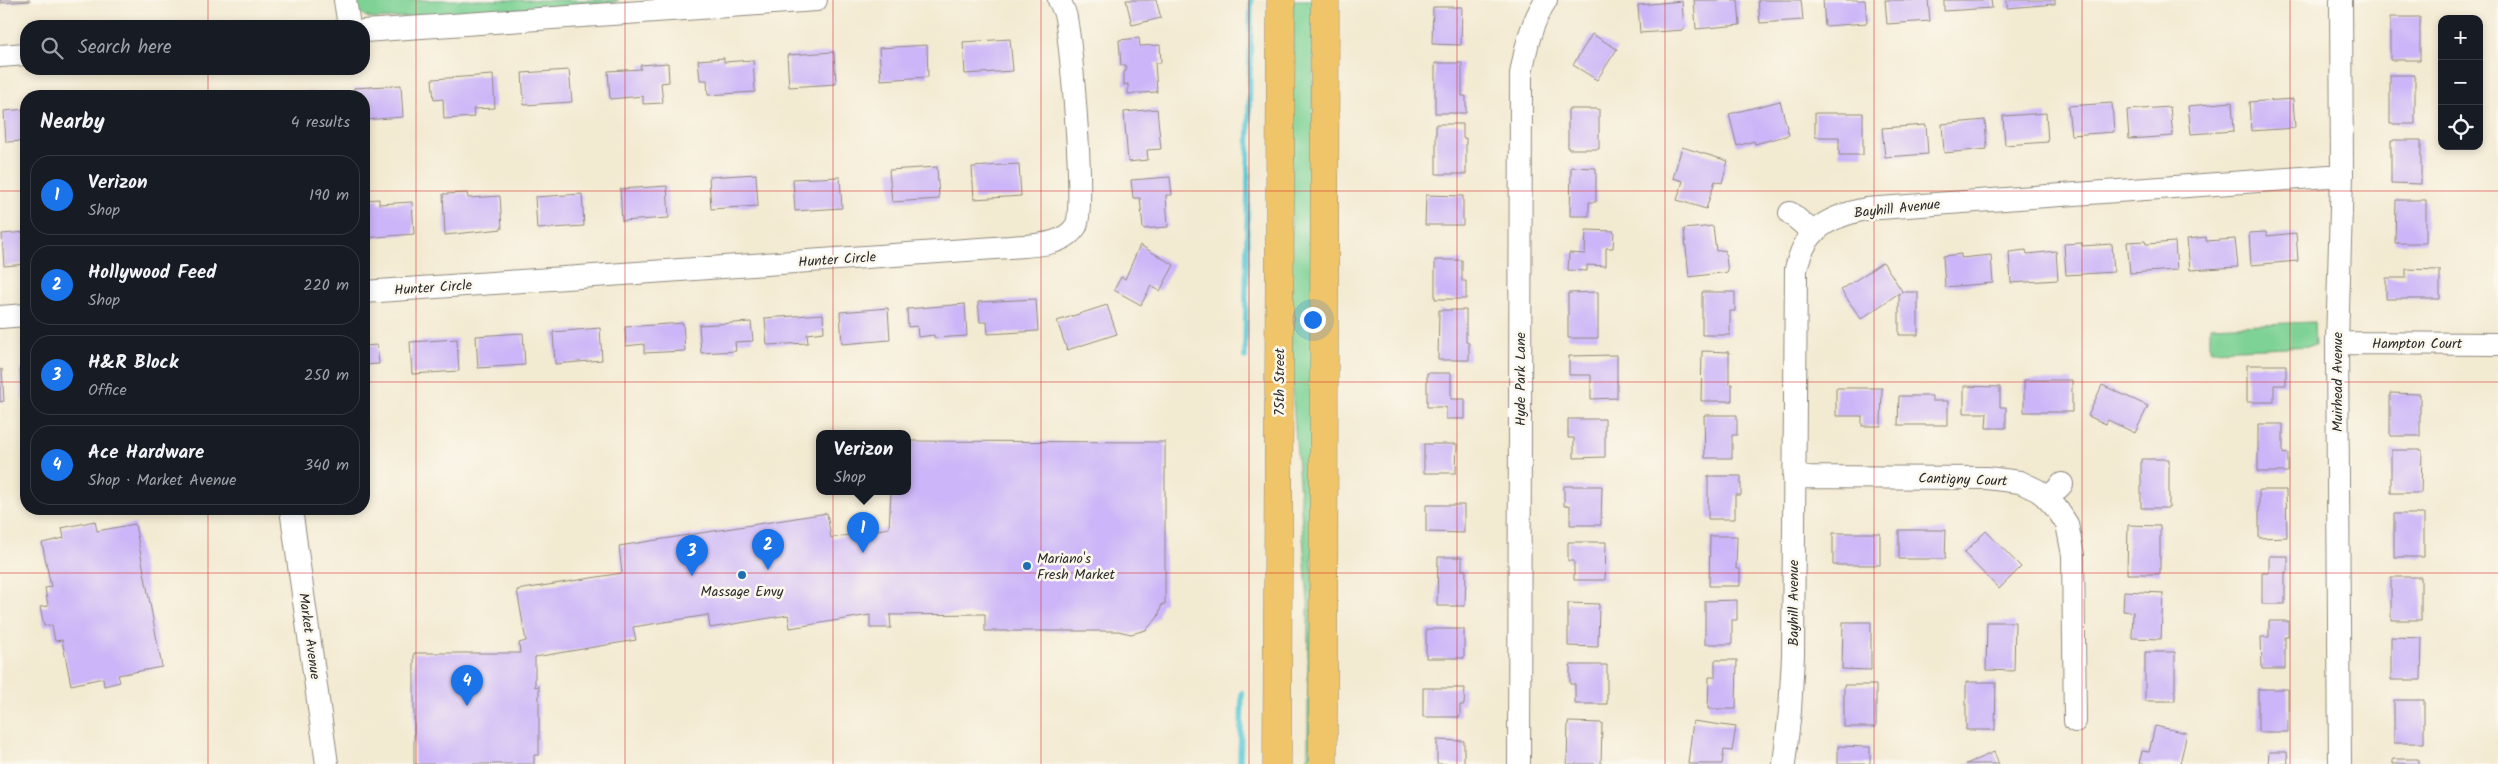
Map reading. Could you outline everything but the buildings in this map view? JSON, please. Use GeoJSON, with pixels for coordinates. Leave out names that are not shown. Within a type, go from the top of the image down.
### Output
{"type":"FeatureCollection","features":[{"type":"Feature","properties":{"kind":"main road","name":"75th Street"},"geometry":{"type":"LineString","coordinates":[[1278,764],[1281,0]]}},
{"type":"Feature","properties":{"kind":"main road"},"geometry":{"type":"LineString","coordinates":[[1323,764],[1325,0]]}},
{"type":"Feature","properties":{"kind":"street"},"geometry":{"type":"LineString","coordinates":[[345,0],[348,20]]}},
{"type":"Feature","properties":{"kind":"street"},"geometry":{"type":"LineString","coordinates":[[370,30],[645,6],[816,0]]}},
{"type":"Feature","properties":{"kind":"street","name":"Hunter Circle"},"geometry":{"type":"LineString","coordinates":[[370,292],[1009,247],[1040,244],[1064,238],[1076,226],[1080,197],[1071,56],[1066,15],[1059,0]]}},
{"type":"Feature","properties":{"kind":"street","name":"Hyde Park Lane"},"geometry":{"type":"LineString","coordinates":[[1519,764],[1521,82],[1526,45],[1534,22],[1546,0]]}},
{"type":"Feature","properties":{"kind":"street","name":"Muirhead Avenue"},"geometry":{"type":"LineString","coordinates":[[2340,764],[2337,342],[2342,175],[2341,0]]}},
{"type":"Feature","properties":{"kind":"street"},"geometry":{"type":"LineString","coordinates":[[0,56],[20,54]]}},
{"type":"Feature","properties":{"kind":"street","name":"Bayhill Avenue"},"geometry":{"type":"LineString","coordinates":[[1784,764],[1790,711],[1793,656],[1796,269],[1802,249],[1814,233],[1832,218],[1866,208],[2342,175]]}},
{"type":"Feature","properties":{"kind":"street"},"geometry":{"type":"LineString","coordinates":[[1790,213],[1814,233]]}},
{"type":"Feature","properties":{"kind":"street"},"geometry":{"type":"LineString","coordinates":[[0,317],[20,315]]}},
{"type":"Feature","properties":{"kind":"street","name":"Hampton Court"},"geometry":{"type":"LineString","coordinates":[[2337,342],[2498,344]]}},
{"type":"Feature","properties":{"kind":"street","name":"Cantigny Court"},"geometry":{"type":"LineString","coordinates":[[1794,477],[1987,478],[2029,485],[2055,492],[2067,524],[2073,555],[2075,720]]}},
{"type":"Feature","properties":{"kind":"street","name":"Market Avenue"},"geometry":{"type":"LineString","coordinates":[[292,515],[327,764]]}},
{"type":"Feature","properties":{"kind":"green space"},"geometry":{"type":"Polygon","coordinates":[[[354,0],[619,0],[613,3],[374,19],[361,13],[354,0]]]}},
{"type":"Feature","properties":{"kind":"green space"},"geometry":{"type":"Polygon","coordinates":[[[1293,0],[1313,0],[1312,764],[1308,764],[1308,603],[1290,362],[1293,0]]]}},
{"type":"Feature","properties":{"kind":"green space"},"geometry":{"type":"Polygon","coordinates":[[[2314,322],[2315,346],[2210,350],[2210,326],[2314,322]]]}},
{"type":"Feature","properties":{"kind":"waterway"},"geometry":{"type":"LineString","coordinates":[[1245,357],[1251,0]]}},
{"type":"Feature","properties":{"kind":"waterway"},"geometry":{"type":"LineString","coordinates":[[1240,764],[1242,693]]}},
{"type":"Feature","properties":{"kind":"place","name":"Verizon"},"geometry":{"type":"Point","coordinates":[863,553]}},
{"type":"Feature","properties":{"kind":"place","name":"Mariano's Fresh Market"},"geometry":{"type":"Point","coordinates":[1027,566]}},
{"type":"Feature","properties":{"kind":"place","name":"Hollywood Feed"},"geometry":{"type":"Point","coordinates":[768,570]}},
{"type":"Feature","properties":{"kind":"place","name":"Massage Envy"},"geometry":{"type":"Point","coordinates":[742,575]}},
{"type":"Feature","properties":{"kind":"place","name":"H&R Block"},"geometry":{"type":"Point","coordinates":[692,576]}},
{"type":"Feature","properties":{"kind":"place","name":"Ace Hardware"},"geometry":{"type":"Point","coordinates":[467,706]}}]}
